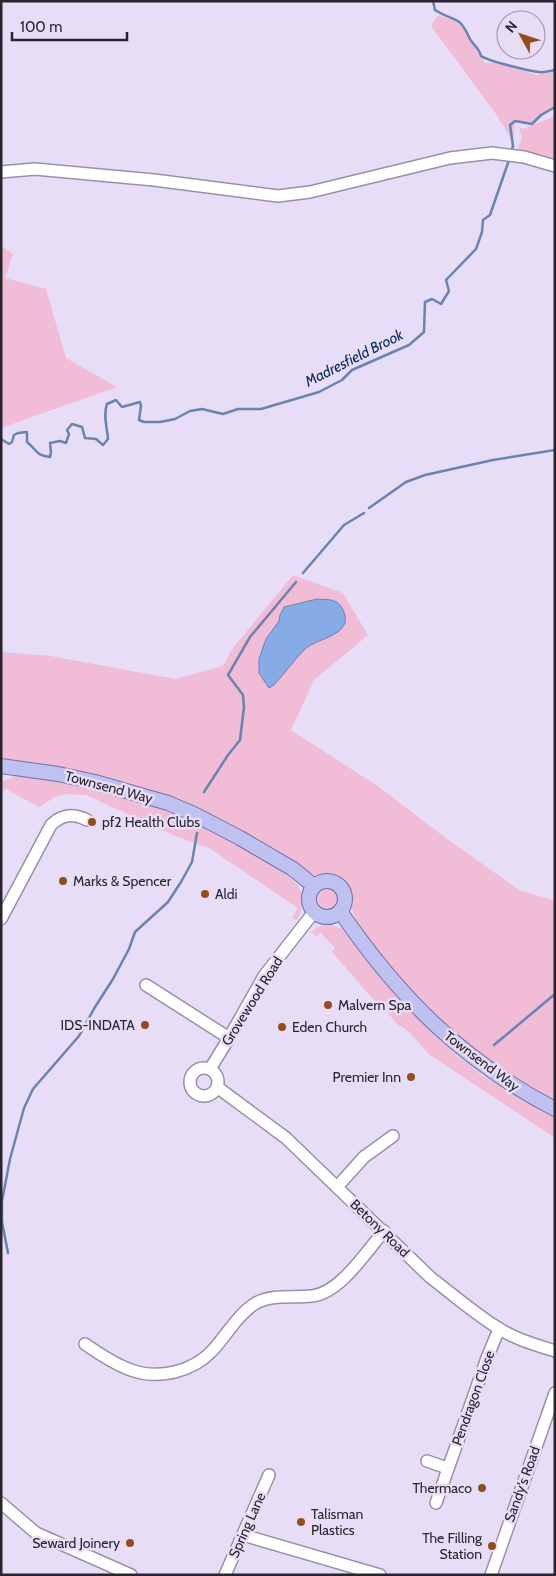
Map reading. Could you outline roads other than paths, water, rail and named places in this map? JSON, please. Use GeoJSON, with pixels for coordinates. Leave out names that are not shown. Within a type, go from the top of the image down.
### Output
{"type":"FeatureCollection","features":[{"type":"Feature","properties":{"kind":"main road","name":"Townsend Way"},"geometry":{"type":"LineString","coordinates":[[1,766],[58,774],[95,782],[168,803],[194,814],[293,868],[314,886]]}},
{"type":"Feature","properties":{"kind":"main road"},"geometry":{"type":"LineString","coordinates":[[328,881],[342,889],[345,897],[344,906],[340,911],[328,916],[314,912],[310,900],[310,894],[314,886],[328,881]]}},
{"type":"Feature","properties":{"kind":"main road","name":"Townsend Way"},"geometry":{"type":"LineString","coordinates":[[340,911],[390,978],[424,1015],[462,1050],[516,1088],[555,1109]]}},
{"type":"Feature","properties":{"kind":"street"},"geometry":{"type":"LineString","coordinates":[[1,172],[35,170],[144,179],[278,196],[310,192],[450,158],[492,153],[524,157],[555,166]]}},
{"type":"Feature","properties":{"kind":"street"},"geometry":{"type":"LineString","coordinates":[[2,916],[6,897],[51,825],[56,820],[65,816],[73,815],[87,820]]}},
{"type":"Feature","properties":{"kind":"street","name":"Grovewood Road"},"geometry":{"type":"LineString","coordinates":[[210,1069],[230,1038],[264,976],[314,912]]}},
{"type":"Feature","properties":{"kind":"street"},"geometry":{"type":"LineString","coordinates":[[146,985],[230,1038]]}},
{"type":"Feature","properties":{"kind":"street"},"geometry":{"type":"LineString","coordinates":[[204,1068],[210,1069],[215,1073],[218,1080],[217,1087],[207,1095],[196,1093],[192,1087],[191,1077],[194,1072],[204,1068]]}},
{"type":"Feature","properties":{"kind":"street","name":"Betony Road"},"geometry":{"type":"LineString","coordinates":[[217,1087],[286,1138],[430,1277],[499,1328],[555,1352]]}},
{"type":"Feature","properties":{"kind":"street"},"geometry":{"type":"LineString","coordinates":[[337,1187],[364,1157],[393,1136]]}},
{"type":"Feature","properties":{"kind":"street"},"geometry":{"type":"LineString","coordinates":[[85,1344],[130,1370],[157,1375],[184,1369],[198,1362],[210,1352],[244,1313],[255,1304],[270,1297],[314,1296],[327,1292],[339,1284],[384,1231]]}},
{"type":"Feature","properties":{"kind":"street","name":"Pendragon Close"},"geometry":{"type":"LineString","coordinates":[[436,1503],[447,1468],[499,1328]]}},
{"type":"Feature","properties":{"kind":"street","name":"Sandy's Road"},"geometry":{"type":"LineString","coordinates":[[491,1575],[555,1393]]}},
{"type":"Feature","properties":{"kind":"street"},"geometry":{"type":"LineString","coordinates":[[427,1461],[447,1468]]}},
{"type":"Feature","properties":{"kind":"street","name":"Spring Lane"},"geometry":{"type":"LineString","coordinates":[[225,1575],[269,1475]]}},
{"type":"Feature","properties":{"kind":"street"},"geometry":{"type":"LineString","coordinates":[[1,1503],[36,1533],[131,1575]]}},
{"type":"Feature","properties":{"kind":"street"},"geometry":{"type":"LineString","coordinates":[[243,1535],[380,1575]]}},
{"type":"Feature","properties":{"kind":"water"},"geometry":{"type":"Polygon","coordinates":[[[317,599],[332,600],[338,603],[343,610],[344,625],[334,634],[305,649],[274,685],[269,688],[259,673],[259,659],[266,639],[279,621],[284,607],[317,599]]]}},
{"type":"Feature","properties":{"kind":"waterway"},"geometry":{"type":"LineString","coordinates":[[433,1],[435,10],[462,25],[481,56],[518,68],[543,72],[555,70]]}},
{"type":"Feature","properties":{"kind":"waterway","name":"Madresfield Brook"},"geometry":{"type":"LineString","coordinates":[[511,152],[513,146],[510,125],[515,121],[532,124],[541,115],[555,107]]}},
{"type":"Feature","properties":{"kind":"waterway","name":"Madresfield Brook"},"geometry":{"type":"LineString","coordinates":[[1,439],[9,444],[12,442],[14,435],[27,432],[27,442],[39,454],[50,457],[50,443],[60,441],[66,443],[69,434],[67,430],[72,424],[82,427],[85,438],[96,439],[103,445],[108,439],[105,417],[107,404],[116,400],[122,407],[140,402],[139,420],[144,422],[160,422],[175,419],[190,411],[202,409],[223,414],[238,409],[261,409],[319,392],[342,380],[352,370],[409,345],[424,332],[425,302],[432,299],[441,304],[449,291],[446,280],[476,249],[482,232],[483,220],[490,215],[509,160]]}},
{"type":"Feature","properties":{"kind":"waterway"},"geometry":{"type":"LineString","coordinates":[[369,508],[406,482],[425,475],[493,460],[555,450]]}},
{"type":"Feature","properties":{"kind":"waterway"},"geometry":{"type":"LineString","coordinates":[[303,573],[344,525],[364,513]]}},
{"type":"Feature","properties":{"kind":"waterway"},"geometry":{"type":"LineString","coordinates":[[204,792],[240,740],[244,707],[243,695],[228,675],[250,637],[296,582]]}},
{"type":"Feature","properties":{"kind":"waterway"},"geometry":{"type":"LineString","coordinates":[[8,1253],[2,1222],[2,1201],[10,1159],[24,1108],[33,1089],[79,1036],[113,979],[129,949],[135,932],[168,902],[181,882],[192,862],[197,833]]}},
{"type":"Feature","properties":{"kind":"waterway"},"geometry":{"type":"LineString","coordinates":[[494,1045],[555,994]]}},
{"type":"Feature","properties":{"kind":"place","name":"pf2 Health Clubs"},"geometry":{"type":"Point","coordinates":[92,822]}},
{"type":"Feature","properties":{"kind":"place","name":"Marks & Spencer"},"geometry":{"type":"Point","coordinates":[63,881]}},
{"type":"Feature","properties":{"kind":"place","name":"Aldi"},"geometry":{"type":"Point","coordinates":[205,894]}},
{"type":"Feature","properties":{"kind":"place","name":"Malvern Spa"},"geometry":{"type":"Point","coordinates":[328,1005]}},
{"type":"Feature","properties":{"kind":"place","name":"IDS-INDATA"},"geometry":{"type":"Point","coordinates":[145,1025]}},
{"type":"Feature","properties":{"kind":"place","name":"Eden Church"},"geometry":{"type":"Point","coordinates":[282,1027]}},
{"type":"Feature","properties":{"kind":"place","name":"Premier Inn"},"geometry":{"type":"Point","coordinates":[411,1077]}},
{"type":"Feature","properties":{"kind":"place","name":"Thermaco"},"geometry":{"type":"Point","coordinates":[482,1488]}},
{"type":"Feature","properties":{"kind":"place","name":"Talisman Plastics"},"geometry":{"type":"Point","coordinates":[301,1522]}},
{"type":"Feature","properties":{"kind":"place","name":"Seward Joinery"},"geometry":{"type":"Point","coordinates":[130,1543]}},
{"type":"Feature","properties":{"kind":"place","name":"The Filling Station"},"geometry":{"type":"Point","coordinates":[492,1546]}}]}
